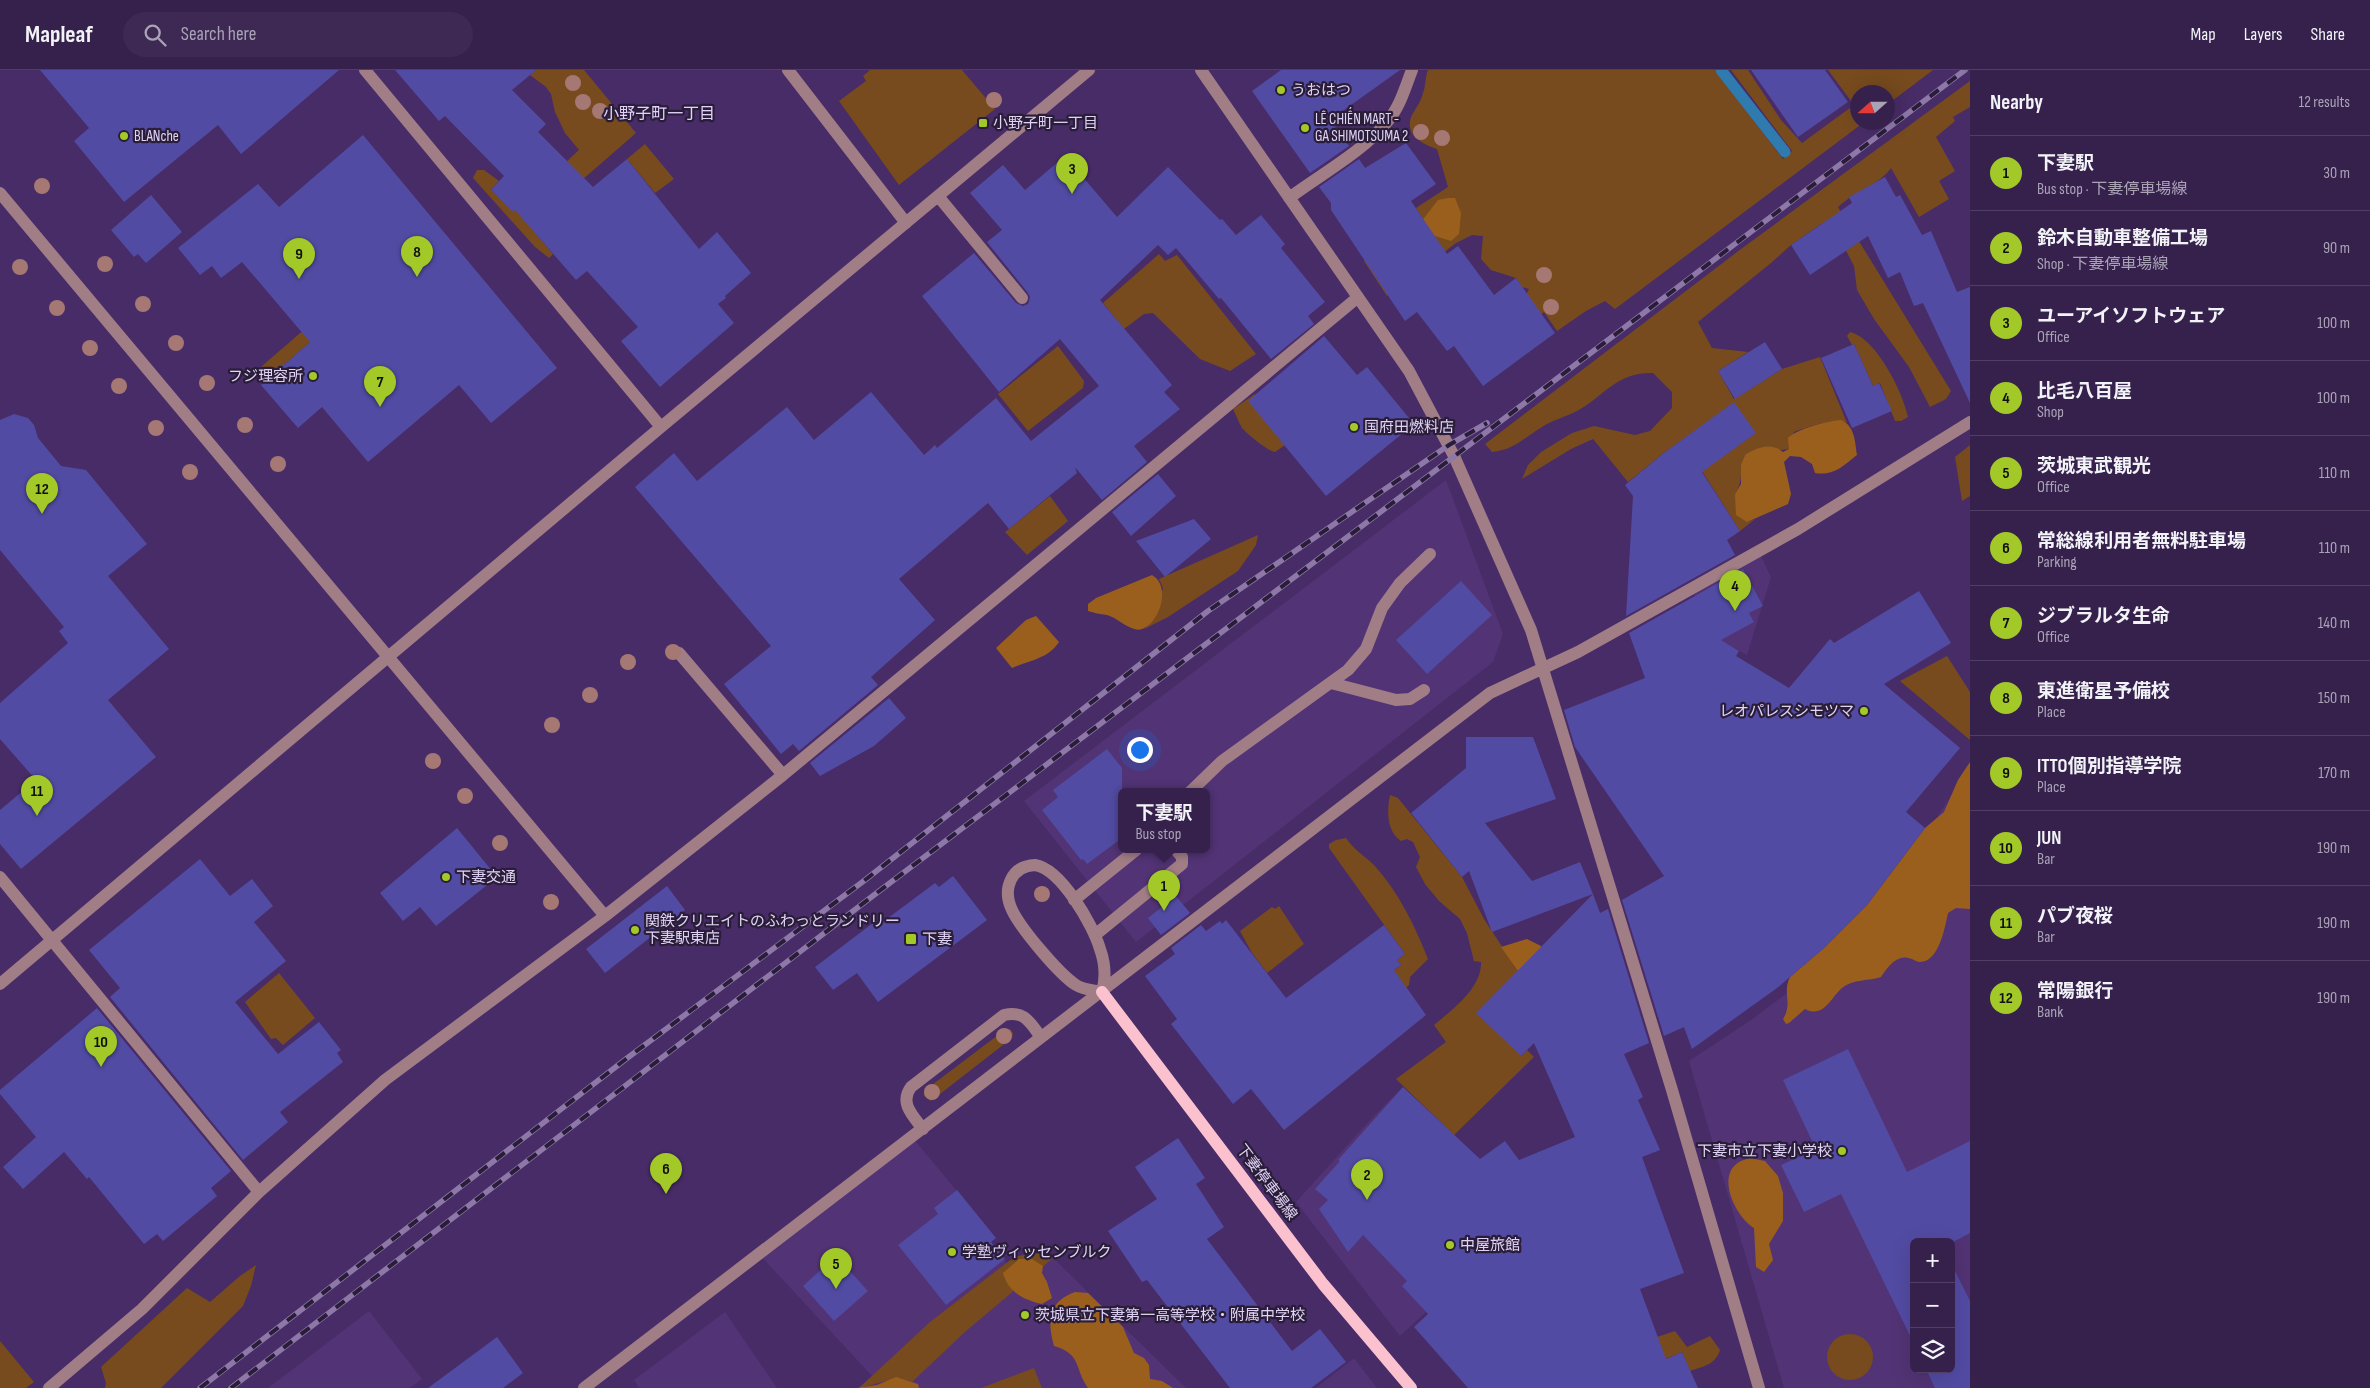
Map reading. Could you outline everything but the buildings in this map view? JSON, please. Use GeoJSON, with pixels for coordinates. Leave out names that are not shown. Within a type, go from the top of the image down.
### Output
{"type":"FeatureCollection","features":[{"type":"Feature","properties":{"kind":"main road","name":"下妻停車場線"},"geometry":{"type":"LineString","coordinates":[[1102,992],[1323,1284],[1411,1388]]}},
{"type":"Feature","properties":{"kind":"street"},"geometry":{"type":"LineString","coordinates":[[364,70],[661,427]]}},
{"type":"Feature","properties":{"kind":"street"},"geometry":{"type":"LineString","coordinates":[[788,70],[906,222]]}},
{"type":"Feature","properties":{"kind":"street"},"geometry":{"type":"LineString","coordinates":[[0,984],[661,427],[1090,70]]}},
{"type":"Feature","properties":{"kind":"street"},"geometry":{"type":"LineString","coordinates":[[1201,70],[1409,371],[1462,472],[1531,630],[1674,1098],[1759,1388]]}},
{"type":"Feature","properties":{"kind":"street"},"geometry":{"type":"LineString","coordinates":[[1289,198],[1376,135],[1400,102],[1412,70]]}},
{"type":"Feature","properties":{"kind":"street"},"geometry":{"type":"LineString","coordinates":[[0,193],[590,901],[605,916]]}},
{"type":"Feature","properties":{"kind":"street"},"geometry":{"type":"LineString","coordinates":[[938,196],[1022,298]]}},
{"type":"Feature","properties":{"kind":"street"},"geometry":{"type":"LineString","coordinates":[[49,1388],[142,1308],[259,1192],[385,1080],[605,916],[783,775],[1358,298]]}},
{"type":"Feature","properties":{"kind":"street"},"geometry":{"type":"LineString","coordinates":[[584,1388],[1102,992],[1345,802],[1490,693],[1544,669],[1798,529],[1970,422]]}},
{"type":"Feature","properties":{"kind":"street"},"geometry":{"type":"LineString","coordinates":[[1194,788],[1222,761],[1348,670],[1366,649],[1382,608],[1400,584],[1430,554]]}},
{"type":"Feature","properties":{"kind":"street"},"geometry":{"type":"LineString","coordinates":[[679,653],[783,775]]}},
{"type":"Feature","properties":{"kind":"street"},"geometry":{"type":"LineString","coordinates":[[1331,682],[1396,700],[1410,699],[1424,690]]}},
{"type":"Feature","properties":{"kind":"street"},"geometry":{"type":"LineString","coordinates":[[1074,900],[1132,853]]}},
{"type":"Feature","properties":{"kind":"street"},"geometry":{"type":"LineString","coordinates":[[1095,935],[1182,864],[1182,856],[1179,853]]}},
{"type":"Feature","properties":{"kind":"street"},"geometry":{"type":"LineString","coordinates":[[1040,866],[1051,872],[1074,900],[1095,935],[1103,959],[1105,981],[1102,992],[1077,986],[1046,956],[1012,910],[1008,895],[1009,882],[1012,876],[1023,867],[1040,866]]}},
{"type":"Feature","properties":{"kind":"street"},"geometry":{"type":"LineString","coordinates":[[0,876],[259,1192]]}},
{"type":"Feature","properties":{"kind":"street"},"geometry":{"type":"LineString","coordinates":[[923,1129],[906,1104],[905,1094],[910,1086],[1004,1015],[1021,1014],[1041,1037]]}},
{"type":"Feature","properties":{"kind":"shaded area"},"geometry":{"type":"Polygon","coordinates":[[[536,70],[584,70],[636,133],[574,187],[533,230],[553,254],[549,258],[535,247],[473,178],[477,170],[484,170],[499,181],[491,190],[513,211],[579,150],[565,133],[555,112],[551,94],[546,87],[530,75],[536,70]]]}},
{"type":"Feature","properties":{"kind":"shaded area"},"geometry":{"type":"Polygon","coordinates":[[[870,70],[962,70],[995,109],[899,185],[839,101],[866,81],[863,76],[870,70]]]}},
{"type":"Feature","properties":{"kind":"shaded area"},"geometry":{"type":"Polygon","coordinates":[[[1428,70],[1715,70],[1783,159],[1792,151],[1731,70],[1748,70],[1781,120],[1802,143],[1850,108],[1850,130],[1854,130],[1615,309],[1605,301],[1586,311],[1557,331],[1544,312],[1536,318],[1520,296],[1527,293],[1529,289],[1522,287],[1516,278],[1491,270],[1481,259],[1483,236],[1472,235],[1456,243],[1387,296],[1364,261],[1403,233],[1425,222],[1416,208],[1448,187],[1437,149],[1426,145],[1416,138],[1410,124],[1411,117],[1424,90],[1428,70]]]}},
{"type":"Feature","properties":{"kind":"shaded area"},"geometry":{"type":"Polygon","coordinates":[[[1828,70],[1933,70],[1895,99],[1895,85],[1850,85],[1850,100],[1828,70]]]}},
{"type":"Feature","properties":{"kind":"shaded area"},"geometry":{"type":"Polygon","coordinates":[[[1970,81],[1970,107],[1953,117],[1955,121],[1936,137],[1955,171],[1939,181],[1949,199],[1919,217],[1891,168],[1879,180],[1838,207],[1951,391],[1946,399],[1930,407],[1909,367],[1874,319],[1857,290],[1854,266],[1842,243],[1829,224],[1821,224],[1791,245],[1698,322],[1712,348],[1748,352],[1718,371],[1734,399],[1782,369],[1820,357],[1847,423],[1835,421],[1821,423],[1794,432],[1789,449],[1745,455],[1740,484],[1735,494],[1747,522],[1755,519],[1740,531],[1700,468],[1734,403],[1665,452],[1628,482],[1593,439],[1571,449],[1522,479],[1528,465],[1541,452],[1572,433],[1594,426],[1635,435],[1650,431],[1672,408],[1672,392],[1653,373],[1630,376],[1620,380],[1587,405],[1546,425],[1507,449],[1492,452],[1485,444],[1741,249],[1970,81]]]}},
{"type":"Feature","properties":{"kind":"shaded area"},"geometry":{"type":"Polygon","coordinates":[[[645,144],[674,179],[655,193],[627,159],[645,144]]]}},
{"type":"Feature","properties":{"kind":"shaded area"},"geometry":{"type":"Polygon","coordinates":[[[1455,198],[1461,213],[1459,234],[1451,241],[1432,235],[1421,222],[1438,200],[1455,198]]]}},
{"type":"Feature","properties":{"kind":"shaded area"},"geometry":{"type":"Polygon","coordinates":[[[1159,254],[1165,261],[1177,255],[1256,354],[1230,371],[1200,359],[1153,313],[1144,314],[1124,329],[1103,303],[1159,254]]]}},
{"type":"Feature","properties":{"kind":"shaded area"},"geometry":{"type":"Polygon","coordinates":[[[333,322],[270,377],[262,366],[306,328],[333,322]]]}},
{"type":"Feature","properties":{"kind":"shaded area"},"geometry":{"type":"Polygon","coordinates":[[[1850,332],[1860,336],[1869,344],[1887,367],[1900,394],[1908,417],[1901,421],[1895,421],[1880,383],[1873,386],[1854,344],[1852,345],[1847,336],[1850,332]]]}},
{"type":"Feature","properties":{"kind":"shaded area"},"geometry":{"type":"Polygon","coordinates":[[[1058,346],[1084,381],[1083,388],[1028,431],[998,394],[1058,346]]]}},
{"type":"Feature","properties":{"kind":"shaded area"},"geometry":{"type":"Polygon","coordinates":[[[1255,394],[1282,427],[1295,438],[1275,452],[1263,446],[1245,431],[1233,409],[1255,394]]]}},
{"type":"Feature","properties":{"kind":"shaded area"},"geometry":{"type":"Polygon","coordinates":[[[1841,420],[1852,430],[1857,455],[1833,472],[1822,474],[1815,473],[1812,464],[1801,457],[1790,456],[1784,462],[1791,494],[1788,504],[1747,522],[1736,515],[1735,494],[1741,484],[1741,465],[1745,455],[1754,450],[1769,446],[1783,452],[1789,449],[1788,438],[1792,435],[1813,426],[1841,420]]]}},
{"type":"Feature","properties":{"kind":"shaded area"},"geometry":{"type":"Polygon","coordinates":[[[1970,445],[1970,496],[1962,501],[1955,457],[1970,445]]]}},
{"type":"Feature","properties":{"kind":"shaded area"},"geometry":{"type":"Polygon","coordinates":[[[1446,480],[1503,634],[1493,662],[1136,942],[1024,801],[1446,480]]]}},
{"type":"Feature","properties":{"kind":"shaded area"},"geometry":{"type":"Polygon","coordinates":[[[1050,496],[1068,521],[1027,555],[1005,532],[1050,496]]]}},
{"type":"Feature","properties":{"kind":"shaded area"},"geometry":{"type":"Polygon","coordinates":[[[1258,535],[1256,545],[1238,571],[1168,617],[1144,629],[1153,620],[1163,588],[1159,579],[1258,535]]]}},
{"type":"Feature","properties":{"kind":"shaded area"},"geometry":{"type":"Polygon","coordinates":[[[1758,550],[1771,577],[1747,655],[1720,640],[1691,589],[1758,550]]]}},
{"type":"Feature","properties":{"kind":"shaded area"},"geometry":{"type":"Polygon","coordinates":[[[1152,575],[1158,580],[1162,596],[1158,613],[1148,626],[1138,630],[1133,629],[1111,616],[1088,611],[1088,604],[1096,598],[1152,575]]]}},
{"type":"Feature","properties":{"kind":"shaded area"},"geometry":{"type":"Polygon","coordinates":[[[1036,616],[1059,642],[1055,648],[1044,656],[1012,668],[996,648],[1026,620],[1036,616]]]}},
{"type":"Feature","properties":{"kind":"shaded area"},"geometry":{"type":"Polygon","coordinates":[[[1947,656],[1970,692],[1970,740],[1900,681],[1947,656]]]}},
{"type":"Feature","properties":{"kind":"shaded area"},"geometry":{"type":"Polygon","coordinates":[[[1970,762],[1970,909],[1956,908],[1948,913],[1940,943],[1932,956],[1927,960],[1920,962],[1910,958],[1900,958],[1892,963],[1881,977],[1846,985],[1822,1009],[1812,1011],[1805,1009],[1786,1024],[1783,1019],[1788,1003],[1787,988],[1790,977],[1824,948],[1867,905],[1925,828],[1944,812],[1958,780],[1970,762]]]}},
{"type":"Feature","properties":{"kind":"shaded area","name":"下妻市立下妻小学校"},"geometry":{"type":"Polygon","coordinates":[[[1970,768],[1970,1388],[1784,1388],[1689,1061],[1751,1020],[1850,946],[1970,768]]]}},
{"type":"Feature","properties":{"kind":"shaded area"},"geometry":{"type":"Polygon","coordinates":[[[1390,795],[1398,798],[1462,877],[1484,919],[1518,971],[1521,1056],[1527,1050],[1534,1057],[1454,1135],[1396,1079],[1446,1042],[1434,1025],[1465,998],[1477,981],[1481,962],[1474,961],[1467,933],[1460,919],[1439,901],[1425,884],[1416,867],[1420,857],[1413,842],[1407,839],[1401,841],[1393,832],[1388,814],[1390,795]]]}},
{"type":"Feature","properties":{"kind":"shaded area"},"geometry":{"type":"Polygon","coordinates":[[[1346,838],[1374,865],[1391,886],[1412,922],[1428,959],[1410,977],[1409,985],[1404,990],[1356,999],[1401,965],[1397,960],[1405,954],[1329,848],[1329,844],[1346,838]]]}},
{"type":"Feature","properties":{"kind":"shaded area"},"geometry":{"type":"Polygon","coordinates":[[[1279,906],[1304,944],[1267,973],[1252,953],[1240,931],[1272,907],[1275,909],[1279,906]]]}},
{"type":"Feature","properties":{"kind":"shaded area"},"geometry":{"type":"Polygon","coordinates":[[[1527,939],[1541,946],[1555,982],[1518,971],[1501,947],[1527,939]]]}},
{"type":"Feature","properties":{"kind":"shaded area"},"geometry":{"type":"Polygon","coordinates":[[[279,973],[315,1018],[283,1045],[276,1038],[271,1039],[245,1002],[279,973]]]}},
{"type":"Feature","properties":{"kind":"shaded area"},"geometry":{"type":"Polygon","coordinates":[[[1006,1029],[1010,1029],[1013,1033],[1012,1038],[931,1101],[924,1096],[924,1091],[1006,1029]]]}},
{"type":"Feature","properties":{"kind":"shaded area"},"geometry":{"type":"Polygon","coordinates":[[[1403,1087],[1461,1141],[1505,1240],[1400,1336],[1296,1202],[1373,1117],[1403,1087]]]}},
{"type":"Feature","properties":{"kind":"shaded area"},"geometry":{"type":"Polygon","coordinates":[[[912,1137],[996,1238],[991,1242],[1007,1263],[1018,1256],[1046,1251],[1186,1388],[858,1388],[872,1376],[759,1254],[912,1137]]]}},
{"type":"Feature","properties":{"kind":"shaded area"},"geometry":{"type":"Polygon","coordinates":[[[1750,1158],[1765,1161],[1778,1176],[1783,1193],[1783,1221],[1769,1244],[1773,1260],[1764,1272],[1756,1267],[1754,1228],[1747,1223],[1735,1207],[1729,1187],[1729,1177],[1732,1169],[1739,1162],[1750,1158]]]}},
{"type":"Feature","properties":{"kind":"shaded area"},"geometry":{"type":"Polygon","coordinates":[[[1046,1251],[1053,1258],[966,1331],[912,1382],[899,1379],[859,1388],[930,1322],[1009,1261],[1018,1256],[1046,1251]]]}},
{"type":"Feature","properties":{"kind":"shaded area"},"geometry":{"type":"Polygon","coordinates":[[[1019,1259],[1032,1259],[1043,1266],[1042,1273],[1052,1298],[1042,1304],[1023,1297],[1013,1290],[1005,1280],[1003,1273],[1019,1259]]]}},
{"type":"Feature","properties":{"kind":"shaded area"},"geometry":{"type":"Polygon","coordinates":[[[256,1265],[251,1286],[243,1306],[161,1388],[105,1388],[106,1383],[101,1367],[187,1288],[210,1302],[256,1265]]]}},
{"type":"Feature","properties":{"kind":"shaded area"},"geometry":{"type":"Polygon","coordinates":[[[1075,1292],[1088,1293],[1123,1327],[1134,1353],[1144,1358],[1149,1365],[1150,1379],[1162,1381],[1173,1388],[1088,1388],[1076,1362],[1069,1353],[1054,1346],[1052,1337],[1050,1320],[1055,1307],[1059,1301],[1075,1292]]]}},
{"type":"Feature","properties":{"kind":"shaded area"},"geometry":{"type":"Polygon","coordinates":[[[369,1311],[422,1379],[410,1388],[268,1388],[369,1311]]]}},
{"type":"Feature","properties":{"kind":"shaded area"},"geometry":{"type":"Polygon","coordinates":[[[725,1312],[777,1388],[639,1388],[634,1380],[725,1312]]]}},
{"type":"Feature","properties":{"kind":"shaded area"},"geometry":{"type":"Polygon","coordinates":[[[1675,1331],[1687,1347],[1710,1336],[1720,1350],[1718,1355],[1712,1362],[1690,1371],[1682,1352],[1663,1360],[1654,1338],[1675,1331]]]}},
{"type":"Feature","properties":{"kind":"shaded area"},"geometry":{"type":"Polygon","coordinates":[[[1855,1334],[1867,1340],[1872,1348],[1872,1366],[1867,1374],[1859,1379],[1845,1380],[1833,1374],[1828,1366],[1827,1352],[1833,1340],[1841,1335],[1855,1334]]]}},
{"type":"Feature","properties":{"kind":"shaded area"},"geometry":{"type":"Polygon","coordinates":[[[0,1341],[34,1382],[26,1388],[0,1388],[0,1341]]]}},
{"type":"Feature","properties":{"kind":"shaded area"},"geometry":{"type":"Polygon","coordinates":[[[1354,1358],[1377,1388],[1316,1388],[1354,1358]]]}},
{"type":"Feature","properties":{"kind":"shaded area"},"geometry":{"type":"Polygon","coordinates":[[[1034,1368],[1042,1388],[981,1388],[1034,1368]]]}},
{"type":"Feature","properties":{"kind":"shaded area"},"geometry":{"type":"Polygon","coordinates":[[[896,1377],[918,1384],[919,1388],[857,1388],[877,1385],[896,1377]]]}},
{"type":"Feature","properties":{"kind":"waterway"},"geometry":{"type":"LineString","coordinates":[[1721,70],[1785,152]]}},
{"type":"Feature","properties":{"kind":"railway"},"geometry":{"type":"LineString","coordinates":[[231,1388],[874,895],[1965,70]]}},
{"type":"Feature","properties":{"kind":"railway"},"geometry":{"type":"LineString","coordinates":[[200,1388],[626,1059],[865,880],[1208,611],[1449,445],[1487,423]]}},
{"type":"Feature","properties":{"kind":"place","name":"うおはつ"},"geometry":{"type":"Point","coordinates":[1281,90]}},
{"type":"Feature","properties":{"kind":"place","name":"小野子町一丁目"},"geometry":{"type":"Point","coordinates":[983,123]}},
{"type":"Feature","properties":{"kind":"place","name":"LÊ CHIẾN MART - GA SHIMOTSUMA 2"},"geometry":{"type":"Point","coordinates":[1305,128]}},
{"type":"Feature","properties":{"kind":"place","name":"BLANche"},"geometry":{"type":"Point","coordinates":[124,136]}},
{"type":"Feature","properties":{"kind":"place","name":"ユーアイソフトウェア"},"geometry":{"type":"Point","coordinates":[1072,194]}},
{"type":"Feature","properties":{"kind":"place","name":"東進衛星予備校"},"geometry":{"type":"Point","coordinates":[417,277]}},
{"type":"Feature","properties":{"kind":"place","name":"ITTO個別指導学院"},"geometry":{"type":"Point","coordinates":[299,279]}},
{"type":"Feature","properties":{"kind":"place","name":"フジ理容所"},"geometry":{"type":"Point","coordinates":[313,376]}},
{"type":"Feature","properties":{"kind":"place","name":"ジブラルタ生命"},"geometry":{"type":"Point","coordinates":[380,407]}},
{"type":"Feature","properties":{"kind":"place","name":"国府田燃料店"},"geometry":{"type":"Point","coordinates":[1354,427]}},
{"type":"Feature","properties":{"kind":"place","name":"常陽銀行"},"geometry":{"type":"Point","coordinates":[42,514]}},
{"type":"Feature","properties":{"kind":"place","name":"比毛八百屋"},"geometry":{"type":"Point","coordinates":[1735,611]}},
{"type":"Feature","properties":{"kind":"place","name":"レオパレスシモツマ"},"geometry":{"type":"Point","coordinates":[1864,711]}},
{"type":"Feature","properties":{"kind":"place","name":"パブ夜桜"},"geometry":{"type":"Point","coordinates":[37,816]}},
{"type":"Feature","properties":{"kind":"place","name":"下妻交通"},"geometry":{"type":"Point","coordinates":[446,877]}},
{"type":"Feature","properties":{"kind":"place","name":"下妻駅"},"geometry":{"type":"Point","coordinates":[1164,911]}},
{"type":"Feature","properties":{"kind":"place","name":"関鉄クリエイトのふわっとランドリー 下妻駅東店"},"geometry":{"type":"Point","coordinates":[635,930]}},
{"type":"Feature","properties":{"kind":"place","name":"下妻"},"geometry":{"type":"Point","coordinates":[911,939]}},
{"type":"Feature","properties":{"kind":"place","name":"JUN"},"geometry":{"type":"Point","coordinates":[101,1067]}},
{"type":"Feature","properties":{"kind":"place","name":"下妻市立下妻小学校"},"geometry":{"type":"Point","coordinates":[1842,1151]}},
{"type":"Feature","properties":{"kind":"place","name":"常総線利用者無料駐車場"},"geometry":{"type":"Point","coordinates":[666,1194]}},
{"type":"Feature","properties":{"kind":"place","name":"鈴木自動車整備工場"},"geometry":{"type":"Point","coordinates":[1367,1200]}},
{"type":"Feature","properties":{"kind":"place","name":"中屋旅館"},"geometry":{"type":"Point","coordinates":[1450,1245]}},
{"type":"Feature","properties":{"kind":"place","name":"学塾ヴィッセンブルク"},"geometry":{"type":"Point","coordinates":[952,1252]}},
{"type":"Feature","properties":{"kind":"place","name":"茨城東武観光"},"geometry":{"type":"Point","coordinates":[836,1289]}},
{"type":"Feature","properties":{"kind":"place","name":"茨城県立下妻第一高等学校・附属中学校"},"geometry":{"type":"Point","coordinates":[1025,1315]}},
{"type":"Feature","properties":{"kind":"district","name":"小野子町一丁目"},"geometry":{"type":"Point","coordinates":[659,113]}}]}
